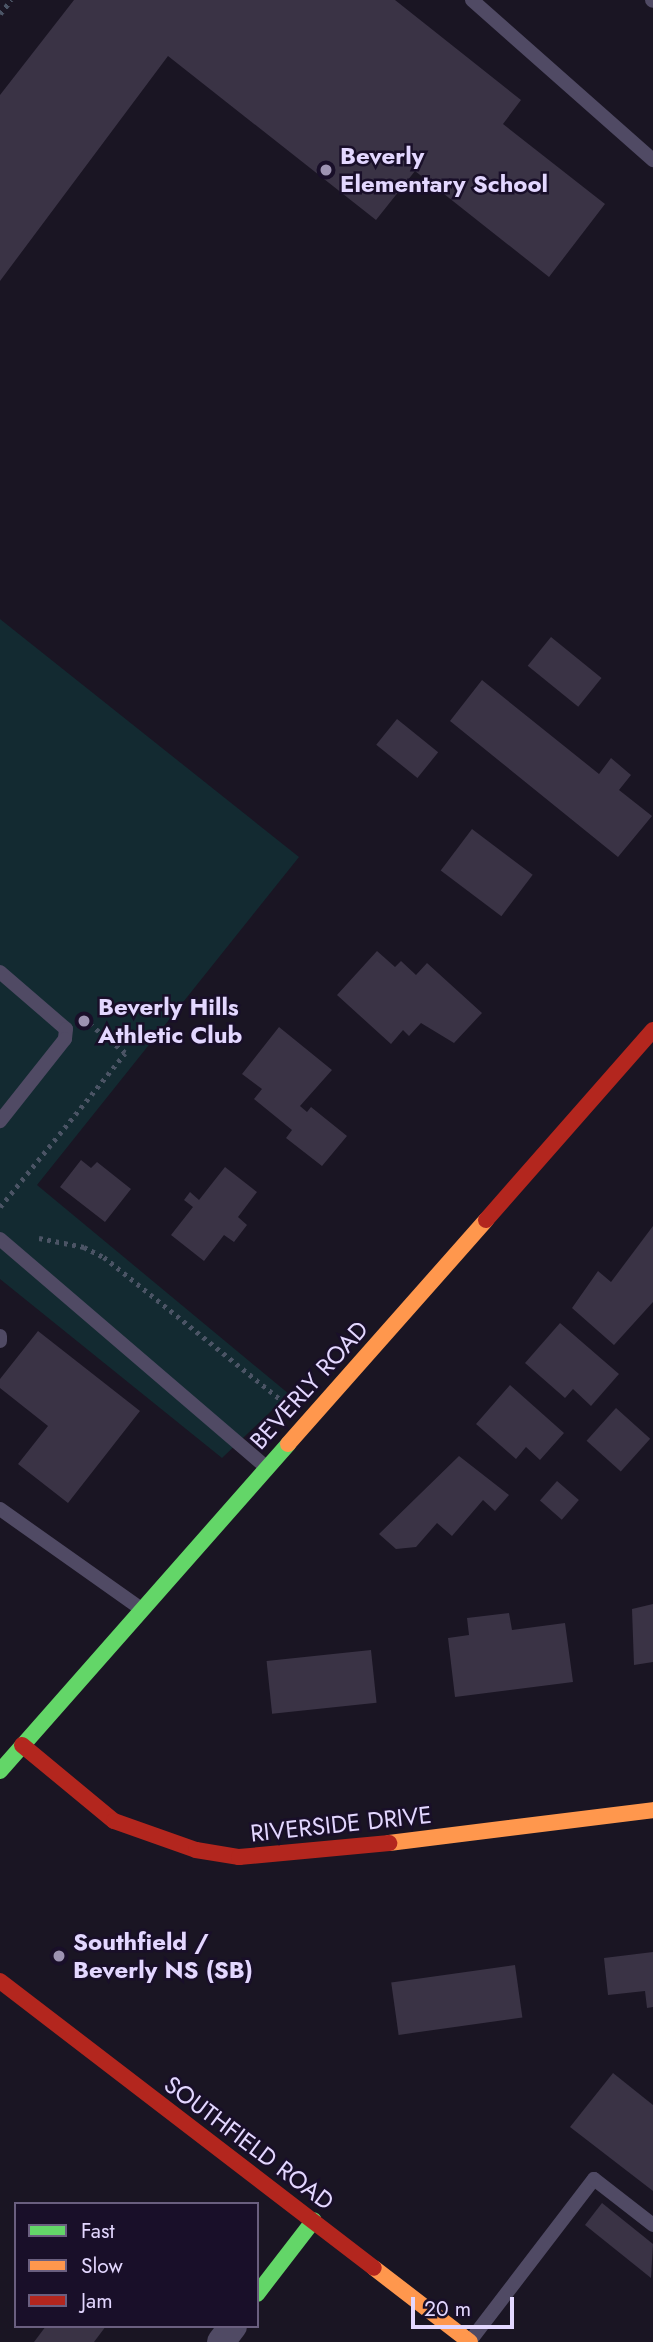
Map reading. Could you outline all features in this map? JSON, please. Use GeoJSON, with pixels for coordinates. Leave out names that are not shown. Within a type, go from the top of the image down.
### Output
{"type":"FeatureCollection","features":[{"type":"Feature","properties":{"kind":"street","name":"BEVERLY ROAD"},"geometry":{"type":"LineString","coordinates":[[0,1770],[653,1030]]}},
{"type":"Feature","properties":{"kind":"street","name":"RIVERSIDE DRIVE"},"geometry":{"type":"LineString","coordinates":[[22,1745],[114,1821],[196,1850],[239,1857],[309,1853],[653,1810]]}},
{"type":"Feature","properties":{"kind":"street","name":"SOUTHFIELD ROAD"},"geometry":{"type":"LineString","coordinates":[[0,1981],[470,2342]]}},
{"type":"Feature","properties":{"kind":"street"},"geometry":{"type":"LineString","coordinates":[[259,2291],[314,2220]]}},
{"type":"Feature","properties":{"kind":"lane"},"geometry":{"type":"LineString","coordinates":[[472,0],[653,160]]}},
{"type":"Feature","properties":{"kind":"lane"},"geometry":{"type":"LineString","coordinates":[[0,972],[66,1029],[65,1039],[0,1121]]}},
{"type":"Feature","properties":{"kind":"lane"},"geometry":{"type":"LineString","coordinates":[[0,1238],[267,1466]]}},
{"type":"Feature","properties":{"kind":"lane"},"geometry":{"type":"LineString","coordinates":[[0,1509],[141,1608]]}},
{"type":"Feature","properties":{"kind":"lane"},"geometry":{"type":"LineString","coordinates":[[470,2342],[594,2179],[653,2225]]}},
{"type":"Feature","properties":{"kind":"path"},"geometry":{"type":"LineString","coordinates":[[0,14],[11,0]]}},
{"type":"Feature","properties":{"kind":"path"},"geometry":{"type":"LineString","coordinates":[[0,1211],[5,1217]]}},
{"type":"Feature","properties":{"kind":"path"},"geometry":{"type":"LineString","coordinates":[[32,1236],[84,1247],[104,1257],[292,1409]]}},
{"type":"Feature","properties":{"kind":"shaded area","name":"Beverly Hills Athletic Club"},"geometry":{"type":"Polygon","coordinates":[[[0,619],[299,857],[37,1185],[289,1394],[222,1458],[0,1279],[0,619]]]}},
{"type":"Feature","properties":{"kind":"building","name":"Beverly Elementary School"},"geometry":{"type":"Polygon","coordinates":[[[74,0],[395,0],[521,100],[503,124],[605,204],[549,277],[415,171],[376,220],[168,56],[0,281],[0,95],[74,0]]]}},
{"type":"Feature","properties":{"kind":"building"},"geometry":{"type":"Polygon","coordinates":[[[551,637],[602,678],[578,707],[528,666],[551,637]]]}},
{"type":"Feature","properties":{"kind":"building"},"geometry":{"type":"Polygon","coordinates":[[[482,680],[599,774],[611,758],[631,775],[619,790],[652,816],[618,857],[450,721],[482,680]]]}},
{"type":"Feature","properties":{"kind":"building"},"geometry":{"type":"Polygon","coordinates":[[[397,719],[438,752],[417,778],[376,745],[397,719]]]}},
{"type":"Feature","properties":{"kind":"building"},"geometry":{"type":"Polygon","coordinates":[[[472,829],[533,875],[501,916],[441,871],[472,829]]]}},
{"type":"Feature","properties":{"kind":"building"},"geometry":{"type":"Polygon","coordinates":[[[377,951],[395,967],[401,961],[416,975],[427,963],[482,1013],[454,1043],[421,1023],[409,1036],[403,1030],[391,1044],[337,995],[377,951]]]}},
{"type":"Feature","properties":{"kind":"building"},"geometry":{"type":"Polygon","coordinates":[[[279,1027],[332,1070],[300,1106],[307,1112],[311,1107],[347,1136],[322,1166],[286,1138],[292,1130],[254,1099],[262,1089],[242,1074],[279,1027]]]}},
{"type":"Feature","properties":{"kind":"building"},"geometry":{"type":"Polygon","coordinates":[[[81,1160],[91,1168],[97,1162],[131,1189],[105,1222],[60,1187],[81,1160]]]}},
{"type":"Feature","properties":{"kind":"building"},"geometry":{"type":"Polygon","coordinates":[[[225,1167],[257,1192],[238,1217],[247,1225],[234,1242],[224,1235],[204,1261],[171,1235],[193,1207],[184,1200],[190,1192],[199,1200],[225,1167]]]}},
{"type":"Feature","properties":{"kind":"building"},"geometry":{"type":"Polygon","coordinates":[[[653,1226],[653,1302],[614,1345],[572,1308],[598,1271],[611,1282],[653,1226]]]}},
{"type":"Feature","properties":{"kind":"building"},"geometry":{"type":"Polygon","coordinates":[[[560,1323],[619,1374],[591,1406],[573,1389],[565,1398],[525,1363],[560,1323]]]}},
{"type":"Feature","properties":{"kind":"building"},"geometry":{"type":"Polygon","coordinates":[[[38,1331],[140,1411],[68,1503],[18,1464],[48,1426],[0,1388],[0,1379],[38,1331]]]}},
{"type":"Feature","properties":{"kind":"building"},"geometry":{"type":"Polygon","coordinates":[[[510,1385],[564,1433],[540,1460],[526,1447],[516,1459],[476,1424],[510,1385]]]}},
{"type":"Feature","properties":{"kind":"building"},"geometry":{"type":"Polygon","coordinates":[[[616,1408],[650,1439],[621,1471],[587,1441],[616,1408]]]}},
{"type":"Feature","properties":{"kind":"building"},"geometry":{"type":"Polygon","coordinates":[[[459,1456],[509,1495],[495,1511],[483,1500],[452,1536],[437,1523],[416,1547],[396,1549],[379,1534],[459,1456]]]}},
{"type":"Feature","properties":{"kind":"building"},"geometry":{"type":"Polygon","coordinates":[[[557,1481],[579,1500],[562,1520],[540,1501],[557,1481]]]}},
{"type":"Feature","properties":{"kind":"building"},"geometry":{"type":"Polygon","coordinates":[[[653,1604],[653,1662],[634,1665],[632,1609],[653,1604]]]}},
{"type":"Feature","properties":{"kind":"building"},"geometry":{"type":"Polygon","coordinates":[[[509,1613],[512,1630],[565,1623],[573,1682],[455,1697],[448,1638],[469,1635],[467,1618],[509,1613]]]}},
{"type":"Feature","properties":{"kind":"building"},"geometry":{"type":"Polygon","coordinates":[[[371,1650],[377,1703],[272,1714],[267,1661],[371,1650]]]}},
{"type":"Feature","properties":{"kind":"building"},"geometry":{"type":"Polygon","coordinates":[[[653,1952],[653,2007],[647,2008],[645,1991],[608,1995],[604,1958],[653,1952]]]}},
{"type":"Feature","properties":{"kind":"building"},"geometry":{"type":"Polygon","coordinates":[[[515,1965],[522,2017],[399,2035],[391,1982],[515,1965]]]}},
{"type":"Feature","properties":{"kind":"building"},"geometry":{"type":"Polygon","coordinates":[[[613,2073],[653,2105],[653,2191],[570,2127],[613,2073]]]}},
{"type":"Feature","properties":{"kind":"building"},"geometry":{"type":"Polygon","coordinates":[[[602,2203],[653,2244],[651,2278],[585,2225],[602,2203]]]}},
{"type":"Feature","properties":{"kind":"building"},"geometry":{"type":"Polygon","coordinates":[[[44,2328],[104,2328],[94,2342],[34,2342],[44,2328]]]}},
{"type":"Feature","properties":{"kind":"traffic: fast"},"geometry":{"type":"LineString","coordinates":[[0,1771],[288,1444]]}},
{"type":"Feature","properties":{"kind":"traffic: fast"},"geometry":{"type":"LineString","coordinates":[[259,2291],[314,2220]]}},
{"type":"Feature","properties":{"kind":"traffic: slow"},"geometry":{"type":"LineString","coordinates":[[288,1444],[486,1220]]}},
{"type":"Feature","properties":{"kind":"traffic: slow"},"geometry":{"type":"LineString","coordinates":[[389,1843],[653,1810]]}},
{"type":"Feature","properties":{"kind":"traffic: slow"},"geometry":{"type":"LineString","coordinates":[[374,2268],[470,2342]]}},
{"type":"Feature","properties":{"kind":"traffic: jam"},"geometry":{"type":"LineString","coordinates":[[486,1220],[653,1030]]}},
{"type":"Feature","properties":{"kind":"traffic: jam"},"geometry":{"type":"LineString","coordinates":[[22,1745],[114,1821],[196,1850],[239,1857],[389,1843]]}},
{"type":"Feature","properties":{"kind":"traffic: jam"},"geometry":{"type":"LineString","coordinates":[[0,1981],[374,2268]]}},
{"type":"Feature","properties":{"kind":"place","name":"Beverly Elementary School"},"geometry":{"type":"Point","coordinates":[326,170]}},
{"type":"Feature","properties":{"kind":"place","name":"Beverly Hills Athletic Club"},"geometry":{"type":"Point","coordinates":[84,1021]}},
{"type":"Feature","properties":{"kind":"place","name":"Southfield / Beverly NS (SB)"},"geometry":{"type":"Point","coordinates":[59,1956]}}]}
